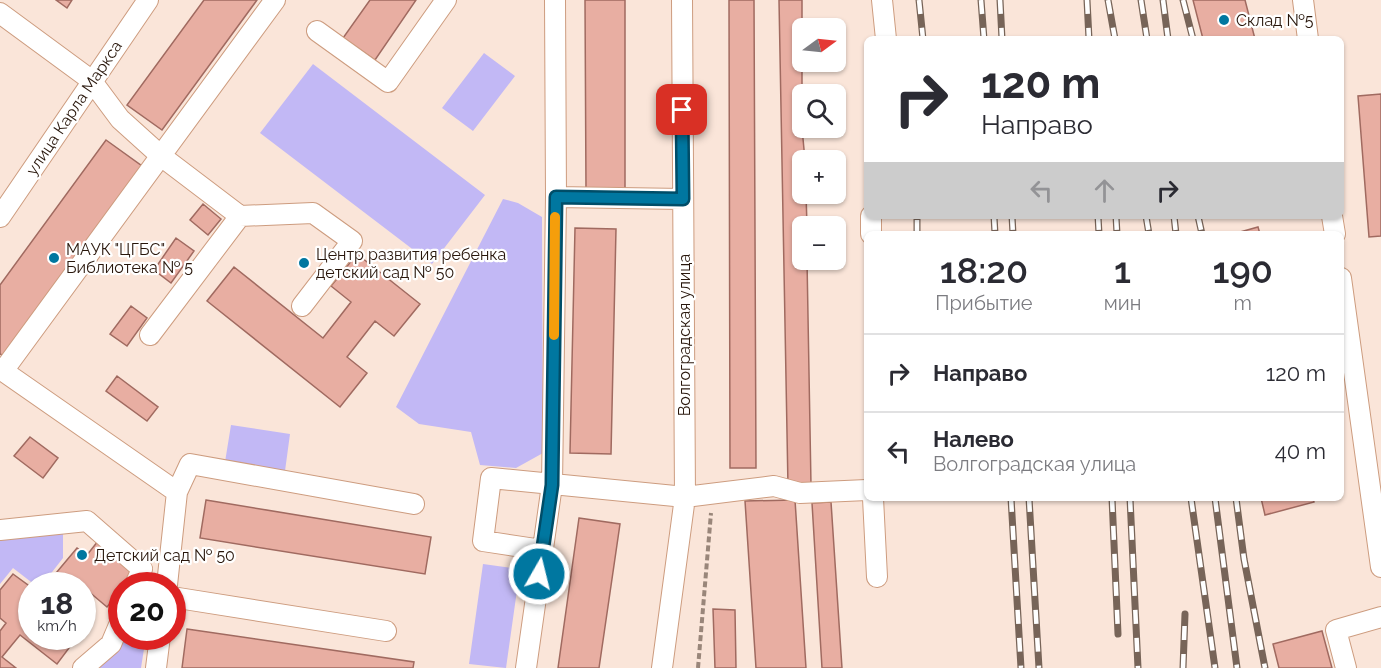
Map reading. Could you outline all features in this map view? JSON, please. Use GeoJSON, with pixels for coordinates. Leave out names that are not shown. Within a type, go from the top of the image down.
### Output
{"type":"FeatureCollection","features":[{"type":"Feature","properties":{"kind":"street","name":"улица Карла Маркса"},"geometry":{"type":"LineString","coordinates":[[0,217],[91,80],[148,0]]}},
{"type":"Feature","properties":{"kind":"street"},"geometry":{"type":"LineString","coordinates":[[177,492],[1,371],[275,0]]}},
{"type":"Feature","properties":{"kind":"street"},"geometry":{"type":"LineString","coordinates":[[317,31],[388,82],[446,0]]}},
{"type":"Feature","properties":{"kind":"street"},"geometry":{"type":"LineString","coordinates":[[526,668],[552,485],[556,197],[555,0]]}},
{"type":"Feature","properties":{"kind":"street","name":"Волгоградская улица"},"geometry":{"type":"LineString","coordinates":[[662,668],[685,497],[682,0]]}},
{"type":"Feature","properties":{"kind":"street"},"geometry":{"type":"LineString","coordinates":[[882,0],[886,36]]}},
{"type":"Feature","properties":{"kind":"street"},"geometry":{"type":"LineString","coordinates":[[1303,0],[1308,36]]}},
{"type":"Feature","properties":{"kind":"street"},"geometry":{"type":"LineString","coordinates":[[0,13],[91,80],[120,118],[161,156],[240,216],[313,213],[352,241],[302,306]]}},
{"type":"Feature","properties":{"kind":"street"},"geometry":{"type":"LineString","coordinates":[[556,197],[683,199]]}},
{"type":"Feature","properties":{"kind":"street"},"geometry":{"type":"LineString","coordinates":[[150,335],[240,216]]}},
{"type":"Feature","properties":{"kind":"street"},"geometry":{"type":"LineString","coordinates":[[1344,300],[1381,567]]}},
{"type":"Feature","properties":{"kind":"street"},"geometry":{"type":"LineString","coordinates":[[168,572],[177,492],[190,464],[414,504]]}},
{"type":"Feature","properties":{"kind":"street"},"geometry":{"type":"LineString","coordinates":[[542,550],[483,541],[491,478],[685,497],[774,486],[800,493],[864,490]]}},
{"type":"Feature","properties":{"kind":"street"},"geometry":{"type":"LineString","coordinates":[[873,501],[877,577]]}},
{"type":"Feature","properties":{"kind":"street"},"geometry":{"type":"LineString","coordinates":[[0,530],[87,521],[142,569],[141,572]]}},
{"type":"Feature","properties":{"kind":"street"},"geometry":{"type":"LineString","coordinates":[[186,599],[386,631]]}},
{"type":"Feature","properties":{"kind":"street"},"geometry":{"type":"LineString","coordinates":[[1346,668],[1336,630],[1381,617]]}},
{"type":"Feature","properties":{"kind":"street"},"geometry":{"type":"LineString","coordinates":[[83,668],[108,647]]}},
{"type":"Feature","properties":{"kind":"street"},"geometry":{"type":"LineString","coordinates":[[156,668],[158,650]]}},
{"type":"Feature","properties":{"kind":"path"},"geometry":{"type":"LineString","coordinates":[[698,668],[712,494]]}},
{"type":"Feature","properties":{"kind":"shaded area"},"geometry":{"type":"Polygon","coordinates":[[[484,53],[515,76],[473,131],[442,108],[484,53]]]}},
{"type":"Feature","properties":{"kind":"shaded area"},"geometry":{"type":"Polygon","coordinates":[[[313,64],[485,195],[432,264],[260,133],[313,64]]]}},
{"type":"Feature","properties":{"kind":"shaded area"},"geometry":{"type":"Polygon","coordinates":[[[503,199],[518,203],[542,217],[543,453],[516,468],[480,465],[471,432],[419,424],[396,407],[503,199]]]}},
{"type":"Feature","properties":{"kind":"shaded area"},"geometry":{"type":"Polygon","coordinates":[[[231,425],[290,434],[285,471],[225,462],[231,425]]]}},
{"type":"Feature","properties":{"kind":"shaded area"},"geometry":{"type":"Polygon","coordinates":[[[63,531],[63,558],[52,572],[18,572],[13,568],[0,584],[0,538],[63,531]]]}},
{"type":"Feature","properties":{"kind":"shaded area"},"geometry":{"type":"Polygon","coordinates":[[[483,564],[520,569],[506,668],[469,664],[483,564]]]}},
{"type":"Feature","properties":{"kind":"shaded area"},"geometry":{"type":"Polygon","coordinates":[[[111,650],[144,650],[141,668],[97,668],[111,650]]]}},
{"type":"Feature","properties":{"kind":"building"},"geometry":{"type":"Polygon","coordinates":[[[56,0],[72,0],[67,8],[56,0]]]}},
{"type":"Feature","properties":{"kind":"building"},"geometry":{"type":"Polygon","coordinates":[[[204,0],[257,0],[162,130],[127,105],[204,0]]]}},
{"type":"Feature","properties":{"kind":"building"},"geometry":{"type":"Polygon","coordinates":[[[370,0],[416,0],[375,60],[343,38],[370,0]]]}},
{"type":"Feature","properties":{"kind":"building"},"geometry":{"type":"Polygon","coordinates":[[[585,0],[625,0],[625,190],[586,190],[585,0]]]}},
{"type":"Feature","properties":{"kind":"building"},"geometry":{"type":"Polygon","coordinates":[[[729,0],[754,0],[756,468],[730,468],[729,0]]]}},
{"type":"Feature","properties":{"kind":"building"},"geometry":{"type":"Polygon","coordinates":[[[779,0],[802,0],[802,18],[792,18],[792,72],[802,72],[802,84],[792,84],[792,138],[803,138],[804,150],[792,150],[792,204],[806,204],[807,216],[792,216],[792,270],[807,270],[811,485],[788,486],[779,0]]]}},
{"type":"Feature","properties":{"kind":"building","name":"Склад №5"},"geometry":{"type":"Polygon","coordinates":[[[1193,0],[1245,0],[1254,36],[1202,36],[1193,0]]]}},
{"type":"Feature","properties":{"kind":"building"},"geometry":{"type":"Polygon","coordinates":[[[1381,94],[1381,236],[1369,237],[1358,96],[1381,94]]]}},
{"type":"Feature","properties":{"kind":"building"},"geometry":{"type":"Polygon","coordinates":[[[106,140],[142,166],[4,356],[0,354],[0,285],[106,140]]]}},
{"type":"Feature","properties":{"kind":"building"},"geometry":{"type":"Polygon","coordinates":[[[203,204],[221,219],[208,235],[190,220],[203,204]]]}},
{"type":"Feature","properties":{"kind":"building"},"geometry":{"type":"Polygon","coordinates":[[[1258,227],[1259,231],[1244,231],[1258,227]]]}},
{"type":"Feature","properties":{"kind":"building"},"geometry":{"type":"Polygon","coordinates":[[[575,228],[616,229],[611,454],[570,453],[575,228]]]}},
{"type":"Feature","properties":{"kind":"building"},"geometry":{"type":"Polygon","coordinates":[[[176,238],[194,251],[171,283],[154,270],[176,238]]]}},
{"type":"Feature","properties":{"kind":"building"},"geometry":{"type":"Polygon","coordinates":[[[357,254],[420,304],[394,336],[375,321],[347,357],[367,373],[340,407],[207,301],[234,267],[323,338],[351,302],[331,286],[357,254]]]}},
{"type":"Feature","properties":{"kind":"building"},"geometry":{"type":"Polygon","coordinates":[[[131,306],[147,318],[127,346],[110,334],[131,306]]]}},
{"type":"Feature","properties":{"kind":"building"},"geometry":{"type":"Polygon","coordinates":[[[117,376],[158,407],[147,421],[106,391],[117,376]]]}},
{"type":"Feature","properties":{"kind":"building"},"geometry":{"type":"Polygon","coordinates":[[[30,437],[58,458],[43,478],[14,456],[30,437]]]}},
{"type":"Feature","properties":{"kind":"building"},"geometry":{"type":"Polygon","coordinates":[[[206,500],[431,537],[425,574],[200,538],[206,500]]]}},
{"type":"Feature","properties":{"kind":"building"},"geometry":{"type":"Polygon","coordinates":[[[795,500],[806,668],[756,668],[745,501],[795,500]]]}},
{"type":"Feature","properties":{"kind":"building"},"geometry":{"type":"Polygon","coordinates":[[[1262,501],[1314,501],[1314,502],[1265,515],[1262,501]]]}},
{"type":"Feature","properties":{"kind":"building"},"geometry":{"type":"Polygon","coordinates":[[[831,502],[842,668],[822,668],[812,503],[831,502]]]}},
{"type":"Feature","properties":{"kind":"building"},"geometry":{"type":"Polygon","coordinates":[[[579,518],[620,524],[599,668],[558,668],[579,518]]]}},
{"type":"Feature","properties":{"kind":"building"},"geometry":{"type":"Polygon","coordinates":[[[98,541],[136,572],[108,572],[107,607],[96,598],[96,572],[57,572],[77,548],[87,555],[98,541]]]}},
{"type":"Feature","properties":{"kind":"building"},"geometry":{"type":"Polygon","coordinates":[[[13,574],[18,578],[18,637],[2,657],[16,668],[0,668],[0,631],[6,623],[0,618],[0,590],[13,574]]]}},
{"type":"Feature","properties":{"kind":"building"},"geometry":{"type":"Polygon","coordinates":[[[713,609],[735,610],[736,668],[715,668],[713,609]]]}},
{"type":"Feature","properties":{"kind":"building"},"geometry":{"type":"Polygon","coordinates":[[[187,629],[414,662],[413,668],[182,668],[187,629]]]}},
{"type":"Feature","properties":{"kind":"building"},"geometry":{"type":"Polygon","coordinates":[[[1322,631],[1332,668],[1279,668],[1273,644],[1322,631]]]}},
{"type":"Feature","properties":{"kind":"building"},"geometry":{"type":"Polygon","coordinates":[[[39,650],[68,650],[57,664],[39,650]]]}},
{"type":"Feature","properties":{"kind":"railway"},"geometry":{"type":"LineString","coordinates":[[919,0],[923,36]]}},
{"type":"Feature","properties":{"kind":"railway"},"geometry":{"type":"LineString","coordinates":[[981,0],[984,36]]}},
{"type":"Feature","properties":{"kind":"railway"},"geometry":{"type":"LineString","coordinates":[[1000,0],[1002,36]]}},
{"type":"Feature","properties":{"kind":"railway"},"geometry":{"type":"LineString","coordinates":[[1087,0],[1089,36]]}},
{"type":"Feature","properties":{"kind":"railway"},"geometry":{"type":"LineString","coordinates":[[1108,0],[1114,36]]}},
{"type":"Feature","properties":{"kind":"railway"},"geometry":{"type":"LineString","coordinates":[[1141,0],[1147,36]]}},
{"type":"Feature","properties":{"kind":"railway"},"geometry":{"type":"LineString","coordinates":[[1163,0],[1168,36]]}},
{"type":"Feature","properties":{"kind":"railway"},"geometry":{"type":"LineString","coordinates":[[1183,0],[1192,36]]}},
{"type":"Feature","properties":{"kind":"railway"},"geometry":{"type":"LineString","coordinates":[[917,219],[917,231]]}},
{"type":"Feature","properties":{"kind":"railway"},"geometry":{"type":"LineString","coordinates":[[994,219],[995,231]]}},
{"type":"Feature","properties":{"kind":"railway"},"geometry":{"type":"LineString","coordinates":[[1012,219],[1013,231]]}},
{"type":"Feature","properties":{"kind":"railway"},"geometry":{"type":"LineString","coordinates":[[1098,219],[1099,231]]}},
{"type":"Feature","properties":{"kind":"railway"},"geometry":{"type":"LineString","coordinates":[[1116,219],[1117,231]]}},
{"type":"Feature","properties":{"kind":"railway"},"geometry":{"type":"LineString","coordinates":[[1146,219],[1148,231]]}},
{"type":"Feature","properties":{"kind":"railway"},"geometry":{"type":"LineString","coordinates":[[1174,219],[1176,231]]}},
{"type":"Feature","properties":{"kind":"railway"},"geometry":{"type":"LineString","coordinates":[[1199,219],[1201,231]]}},
{"type":"Feature","properties":{"kind":"railway"},"geometry":{"type":"LineString","coordinates":[[1011,501],[1021,668]]}},
{"type":"Feature","properties":{"kind":"railway"},"geometry":{"type":"LineString","coordinates":[[1029,501],[1039,668]]}},
{"type":"Feature","properties":{"kind":"railway"},"geometry":{"type":"LineString","coordinates":[[1112,501],[1118,634]]}},
{"type":"Feature","properties":{"kind":"railway"},"geometry":{"type":"LineString","coordinates":[[1130,501],[1138,668]]}},
{"type":"Feature","properties":{"kind":"railway"},"geometry":{"type":"LineString","coordinates":[[1191,501],[1215,668]]}},
{"type":"Feature","properties":{"kind":"railway"},"geometry":{"type":"LineString","coordinates":[[1215,501],[1237,668]]}},
{"type":"Feature","properties":{"kind":"railway"},"geometry":{"type":"LineString","coordinates":[[1236,501],[1244,559],[1265,668]]}},
{"type":"Feature","properties":{"kind":"railway"},"geometry":{"type":"LineString","coordinates":[[1183,668],[1185,614]]}},
{"type":"Feature","properties":{"kind":"slow traffic"},"geometry":{"type":"LineString","coordinates":[[554,335],[555,217]]}},
{"type":"Feature","properties":{"kind":"place","name":"Склад №5"},"geometry":{"type":"Point","coordinates":[1224,20]}},
{"type":"Feature","properties":{"kind":"place","name":"МАУК \"ЦГБС\" Библиотека № 5"},"geometry":{"type":"Point","coordinates":[54,258]}},
{"type":"Feature","properties":{"kind":"place","name":"Центр развития ребенка детский сад № 50"},"geometry":{"type":"Point","coordinates":[304,263]}},
{"type":"Feature","properties":{"kind":"place","name":"Детский сад № 50"},"geometry":{"type":"Point","coordinates":[82,555]}},
{"type":"Feature","properties":{"kind":"route"},"geometry":{"type":"LineString","coordinates":[[539,574],[552,485],[556,197],[683,199],[682,110]]}}]}
